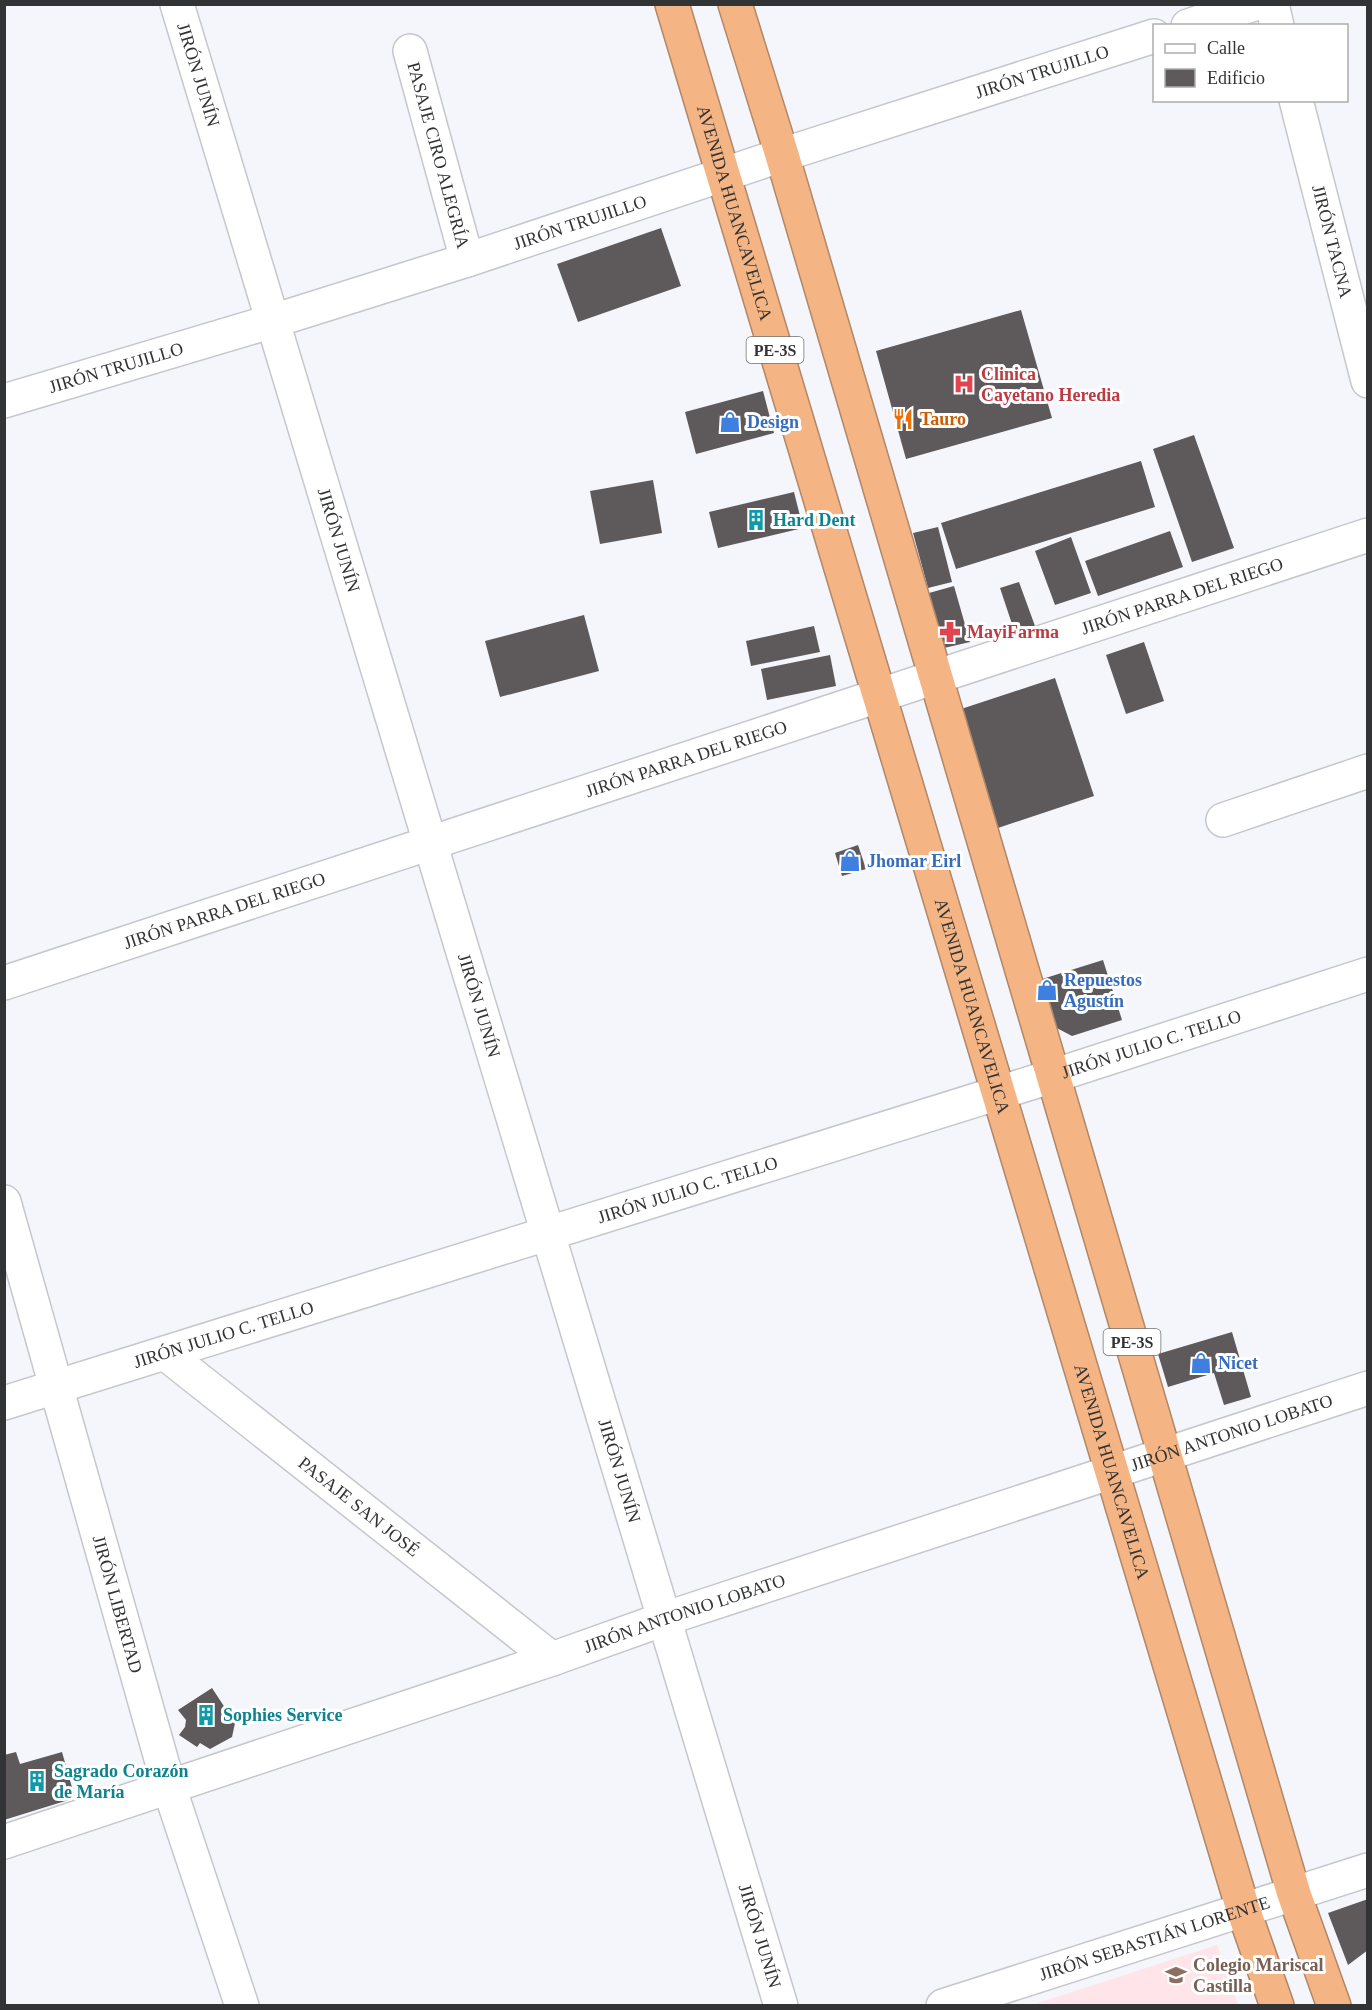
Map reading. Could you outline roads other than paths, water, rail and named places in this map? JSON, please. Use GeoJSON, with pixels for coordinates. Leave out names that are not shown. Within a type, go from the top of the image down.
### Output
{"type":"FeatureCollection","features":[{"type":"Feature","properties":{"kind":"highway","name":"AVENIDA HUANCAVELICA"},"geometry":{"type":"LineString","coordinates":[[672,4],[1243,1909],[1277,2006]]}},
{"type":"Feature","properties":{"kind":"highway","name":"PE-3S"},"geometry":{"type":"LineString","coordinates":[[735,4],[782,155],[1294,1894],[1334,2006]]}},
{"type":"Feature","properties":{"kind":"street","name":"JIRÓN JUNÍN"},"geometry":{"type":"LineString","coordinates":[[177,4],[781,2006]]}},
{"type":"Feature","properties":{"kind":"street"},"geometry":{"type":"LineString","coordinates":[[1194,24],[1254,4]]}},
{"type":"Feature","properties":{"kind":"street"},"geometry":{"type":"LineString","coordinates":[[1272,4],[1277,24]]}},
{"type":"Feature","properties":{"kind":"street","name":"JIRÓN TRUJILLO"},"geometry":{"type":"LineString","coordinates":[[4,401],[273,321],[467,260],[723,174],[1153,37]]}},
{"type":"Feature","properties":{"kind":"street","name":"PASAJE CIRO ALEGRÍA"},"geometry":{"type":"LineString","coordinates":[[410,51],[467,260]]}},
{"type":"Feature","properties":{"kind":"street","name":"JIRÓN TACNA"},"geometry":{"type":"LineString","coordinates":[[1297,102],[1368,381]]}},
{"type":"Feature","properties":{"kind":"street","name":"JIRÓN PARRA DEL RIEGO"},"geometry":{"type":"LineString","coordinates":[[4,983],[1368,535]]}},
{"type":"Feature","properties":{"kind":"street"},"geometry":{"type":"LineString","coordinates":[[1223,820],[1368,771]]}},
{"type":"Feature","properties":{"kind":"street","name":"JIRÓN JULIO C. TELLO"},"geometry":{"type":"LineString","coordinates":[[4,1403],[1053,1076],[1368,974]]}},
{"type":"Feature","properties":{"kind":"street","name":"JIRÓN LIBERTAD"},"geometry":{"type":"LineString","coordinates":[[4,1202],[169,1787],[242,2006]]}},
{"type":"Feature","properties":{"kind":"street","name":"PASAJE SAN JOSÉ"},"geometry":{"type":"LineString","coordinates":[[166,1354],[552,1659]]}},
{"type":"Feature","properties":{"kind":"street","name":"JIRÓN ANTONIO LOBATO"},"geometry":{"type":"LineString","coordinates":[[4,1842],[552,1659],[664,1619],[1368,1388]]}},
{"type":"Feature","properties":{"kind":"street","name":"JIRÓN SEBASTIÁN LORENTE"},"geometry":{"type":"LineString","coordinates":[[943,2006],[1368,1870]]}},
{"type":"Feature","properties":{"kind":"place","name":"Clinica Cayetano Heredia"},"geometry":{"type":"Point","coordinates":[964,384]}},
{"type":"Feature","properties":{"kind":"place","name":"Tauro"},"geometry":{"type":"Point","coordinates":[903,419]}},
{"type":"Feature","properties":{"kind":"place","name":"Design"},"geometry":{"type":"Point","coordinates":[730,422]}},
{"type":"Feature","properties":{"kind":"place","name":"Hard Dent"},"geometry":{"type":"Point","coordinates":[756,520]}},
{"type":"Feature","properties":{"kind":"place","name":"MayiFarma"},"geometry":{"type":"Point","coordinates":[950,632]}},
{"type":"Feature","properties":{"kind":"place","name":"Jhomar Eirl"},"geometry":{"type":"Point","coordinates":[850,861]}},
{"type":"Feature","properties":{"kind":"place","name":"Repuestos Agustín"},"geometry":{"type":"Point","coordinates":[1047,990]}},
{"type":"Feature","properties":{"kind":"place","name":"Nicet"},"geometry":{"type":"Point","coordinates":[1201,1363]}},
{"type":"Feature","properties":{"kind":"place","name":"Sophies Service"},"geometry":{"type":"Point","coordinates":[206,1715]}},
{"type":"Feature","properties":{"kind":"place","name":"Sagrado Corazón de María"},"geometry":{"type":"Point","coordinates":[37,1781]}},
{"type":"Feature","properties":{"kind":"place","name":"Colegio Mariscal Castilla"},"geometry":{"type":"Point","coordinates":[1176,1975]}}]}
